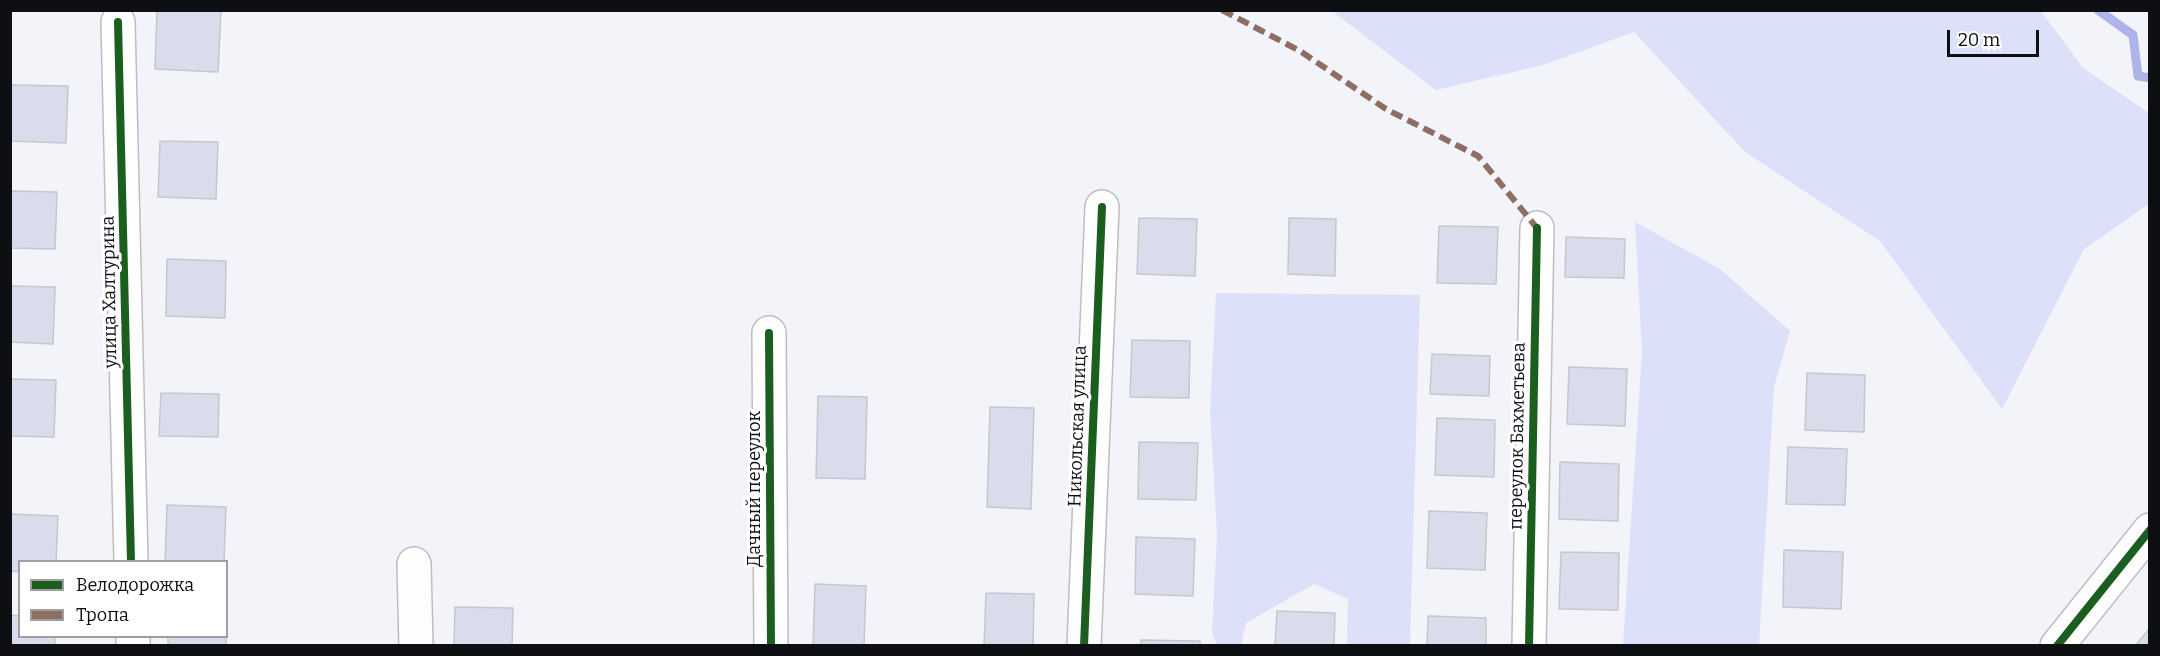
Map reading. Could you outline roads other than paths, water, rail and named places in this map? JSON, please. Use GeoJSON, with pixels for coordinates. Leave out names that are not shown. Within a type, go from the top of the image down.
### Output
{"type":"FeatureCollection","features":[{"type":"Feature","properties":{"kind":"street","name":"улица Халтурина"},"geometry":{"type":"LineString","coordinates":[[118,22],[131,560]]}},
{"type":"Feature","properties":{"kind":"street","name":"Никольская улица"},"geometry":{"type":"LineString","coordinates":[[1084,645],[1102,207]]}},
{"type":"Feature","properties":{"kind":"street","name":"переулок Бахметьева"},"geometry":{"type":"LineString","coordinates":[[1529,645],[1537,228]]}},
{"type":"Feature","properties":{"kind":"street","name":"Дачный переулок"},"geometry":{"type":"LineString","coordinates":[[769,333],[771,645]]}},
{"type":"Feature","properties":{"kind":"street"},"geometry":{"type":"LineString","coordinates":[[2057,645],[2150,530]]}},
{"type":"Feature","properties":{"kind":"street"},"geometry":{"type":"LineString","coordinates":[[414,564],[416,645]]}},
{"type":"Feature","properties":{"kind":"waterway"},"geometry":{"type":"LineString","coordinates":[[2098,10],[2133,35],[2138,76],[2150,78]]}}]}
